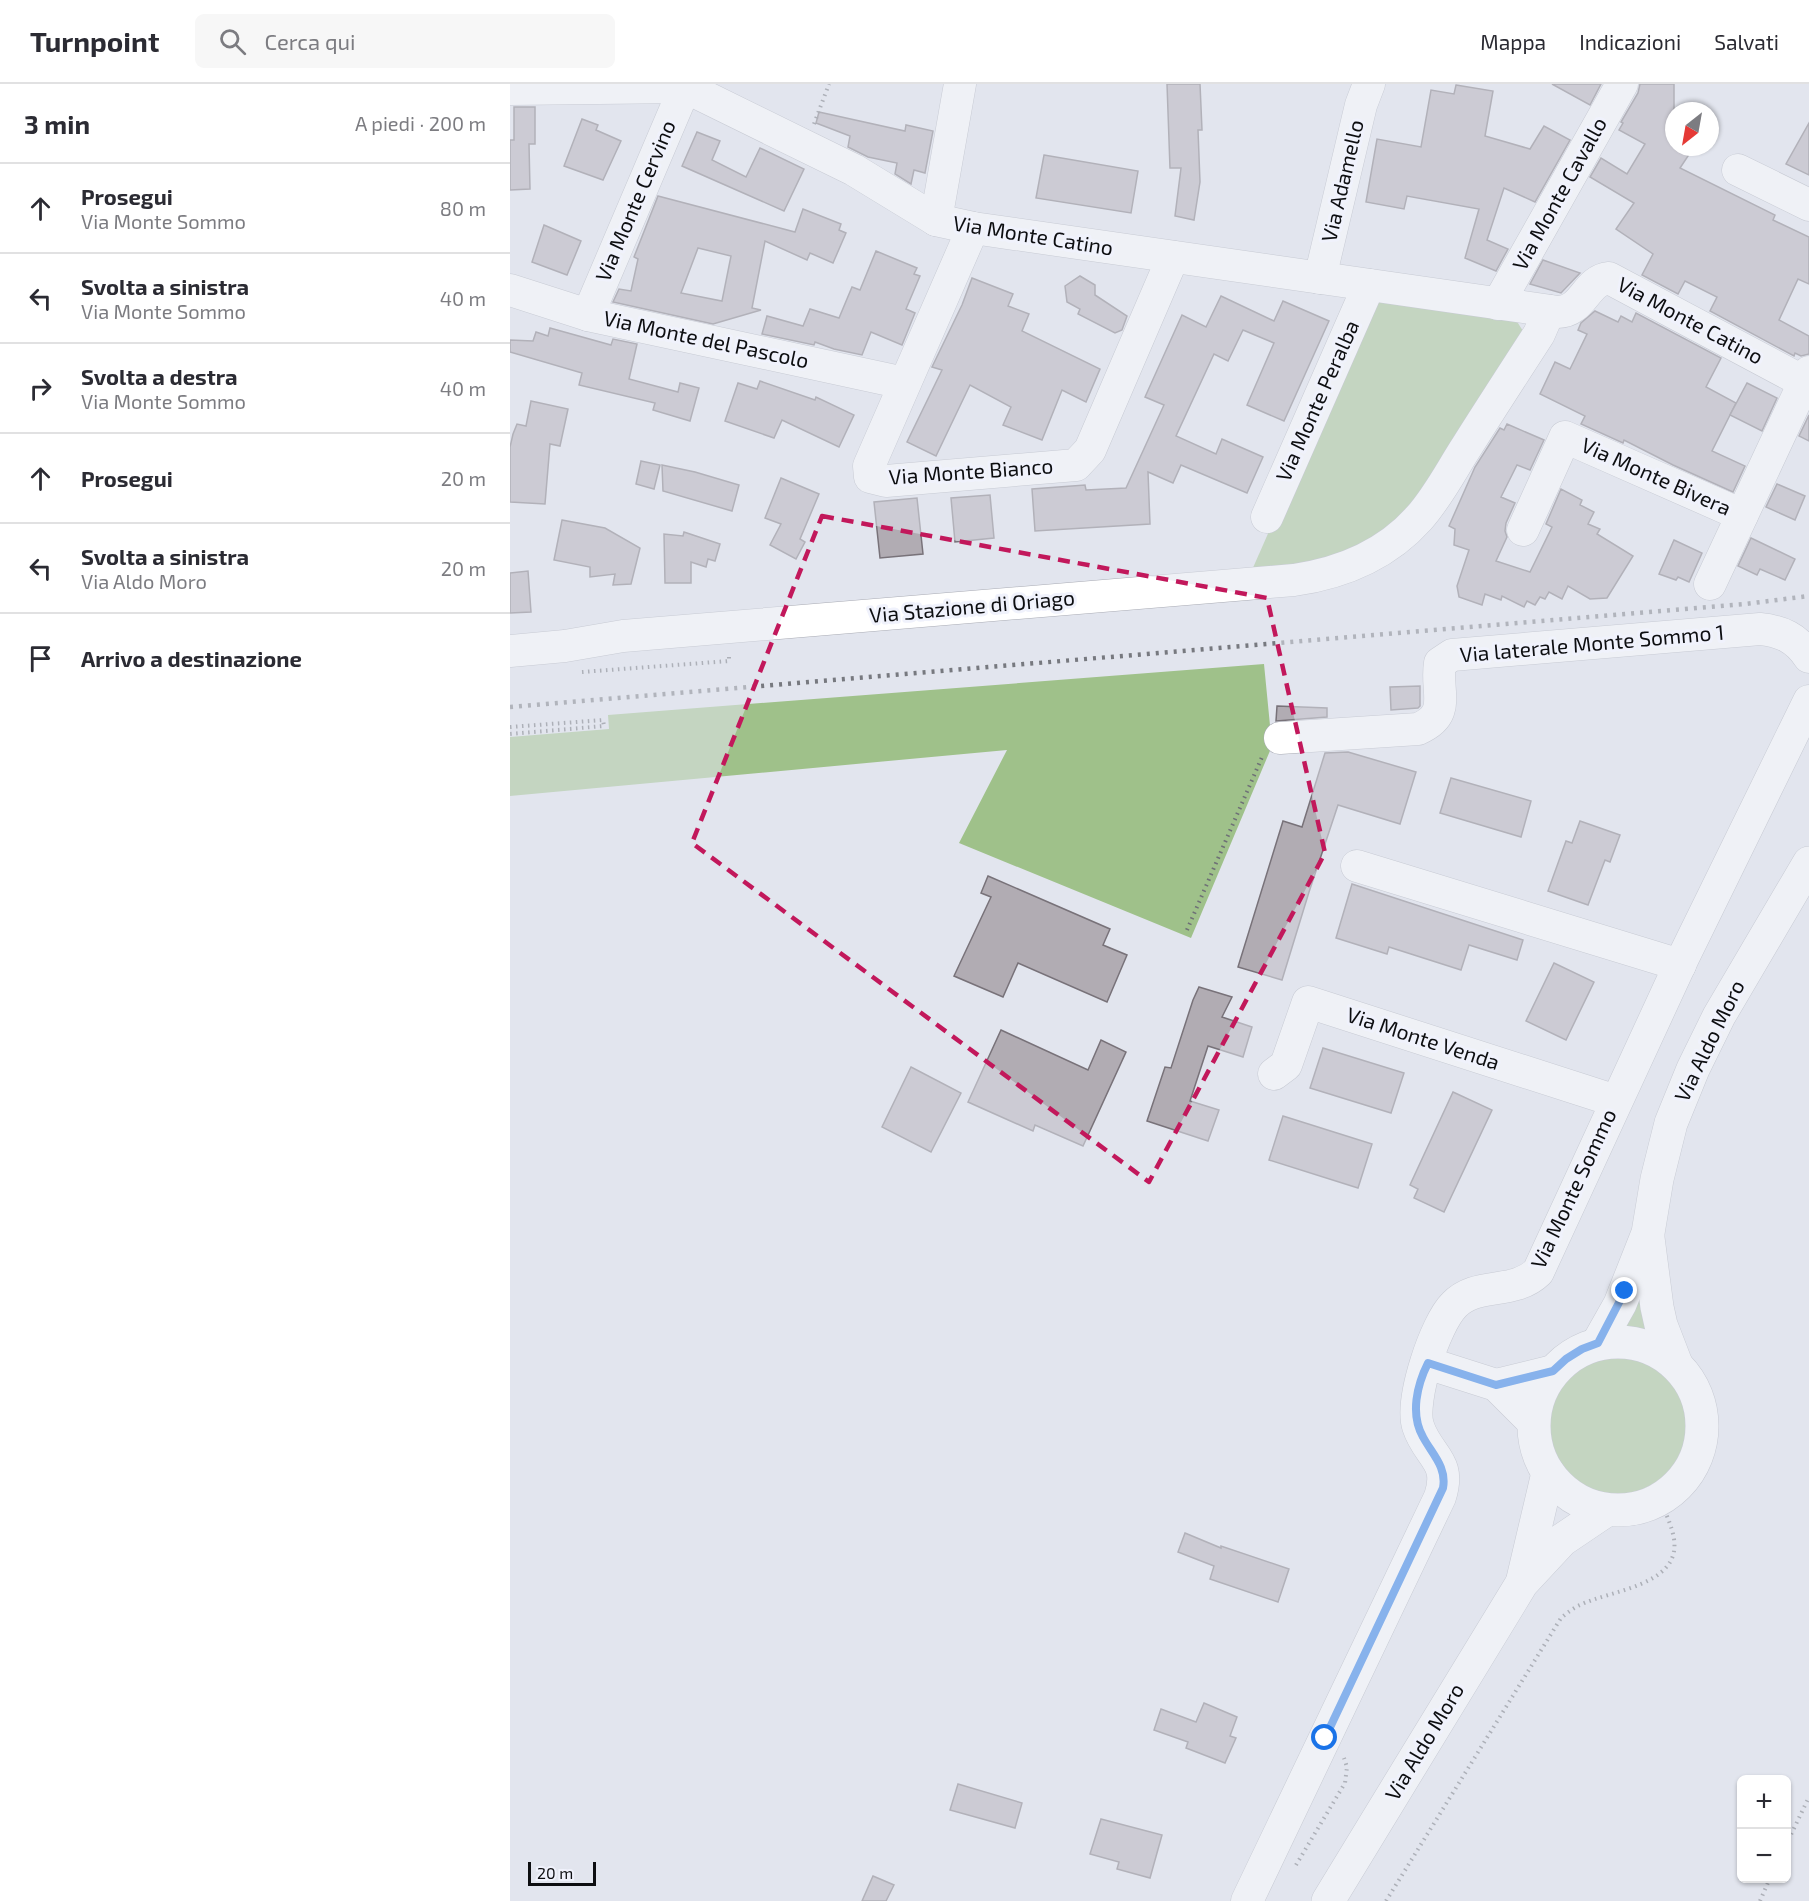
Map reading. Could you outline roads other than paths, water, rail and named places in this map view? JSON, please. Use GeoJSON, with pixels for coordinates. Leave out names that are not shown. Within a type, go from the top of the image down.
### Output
{"type":"FeatureCollection","features":[{"type":"Feature","properties":{"kind":"main road","name":"Via Aldo Moro"},"geometry":{"type":"LineString","coordinates":[[1598,1343],[1620,1304],[1648,1233],[1657,1179],[1671,1123],[1693,1069],[1731,996],[1809,863]]}},
{"type":"Feature","properties":{"kind":"main road","name":"Via Aldo Moro"},"geometry":{"type":"LineString","coordinates":[[1648,1233],[1657,1307],[1661,1325],[1676,1364]]}},
{"type":"Feature","properties":{"kind":"main road"},"geometry":{"type":"LineString","coordinates":[[1618,1341],[1636,1343],[1657,1351],[1676,1364],[1690,1381],[1700,1402],[1703,1424],[1700,1447],[1692,1468],[1678,1486],[1660,1499],[1639,1508],[1605,1510],[1574,1498],[1559,1487],[1548,1473],[1537,1448],[1533,1422],[1539,1395],[1553,1371],[1582,1349],[1598,1343],[1618,1341]]}},
{"type":"Feature","properties":{"kind":"main road","name":"Via Aldo Moro"},"geometry":{"type":"LineString","coordinates":[[1522,1583],[1548,1473]]}},
{"type":"Feature","properties":{"kind":"main road","name":"Via Aldo Moro"},"geometry":{"type":"LineString","coordinates":[[1328,1901],[1522,1583],[1562,1539],[1605,1510]]}},
{"type":"Feature","properties":{"kind":"street"},"geometry":{"type":"LineString","coordinates":[[936,220],[960,84]]}},
{"type":"Feature","properties":{"kind":"street","name":"Via Adamello"},"geometry":{"type":"LineString","coordinates":[[1320,278],[1361,105],[1369,84]]}},
{"type":"Feature","properties":{"kind":"street","name":"Via Monte Cavallo"},"geometry":{"type":"LineString","coordinates":[[1498,304],[1622,84]]}},
{"type":"Feature","properties":{"kind":"street","name":"Via Monte Catino"},"geometry":{"type":"LineString","coordinates":[[510,89],[685,87],[854,170],[936,220],[974,228],[1561,312],[1578,305],[1596,283],[1612,279],[1807,377]]}},
{"type":"Feature","properties":{"kind":"street","name":"Via Monte Cervino"},"geometry":{"type":"LineString","coordinates":[[588,315],[685,87]]}},
{"type":"Feature","properties":{"kind":"street"},"geometry":{"type":"LineString","coordinates":[[1738,170],[1809,205]]}},
{"type":"Feature","properties":{"kind":"street","name":"Via Monte Bianco"},"geometry":{"type":"LineString","coordinates":[[974,228],[869,466],[870,477],[886,481],[1076,465],[1090,450],[1173,257]]}},
{"type":"Feature","properties":{"kind":"street","name":"Via Monte Peralba"},"geometry":{"type":"LineString","coordinates":[[1267,517],[1369,285]]}},
{"type":"Feature","properties":{"kind":"street","name":"Via Monte del Pascolo"},"geometry":{"type":"LineString","coordinates":[[510,290],[588,315],[904,383]]}},
{"type":"Feature","properties":{"kind":"street","name":"Via Stazione di Oriago"},"geometry":{"type":"LineString","coordinates":[[510,651],[565,646],[623,636],[1306,578],[1340,570],[1362,561],[1401,535],[1418,519],[1539,334],[1549,311]]}},
{"type":"Feature","properties":{"kind":"street","name":"Via Monte Bivera"},"geometry":{"type":"LineString","coordinates":[[1710,584],[1807,377]]}},
{"type":"Feature","properties":{"kind":"street","name":"Via Monte Bivera"},"geometry":{"type":"LineString","coordinates":[[1523,530],[1565,436],[1742,515]]}},
{"type":"Feature","properties":{"kind":"street","name":"Via laterale Monte Sommo 1"},"geometry":{"type":"LineString","coordinates":[[1280,738],[1418,729],[1431,724],[1438,716],[1440,663],[1452,655],[1760,629],[1785,634],[1795,640],[1809,657]]}},
{"type":"Feature","properties":{"kind":"street","name":"Via Monte Sommo"},"geometry":{"type":"LineString","coordinates":[[1247,1901],[1440,1497],[1444,1479],[1443,1469],[1422,1435],[1416,1417],[1416,1400],[1422,1374],[1443,1318],[1455,1303],[1467,1296],[1484,1290],[1516,1286],[1529,1281],[1538,1272],[1680,965],[1809,701]]}},
{"type":"Feature","properties":{"kind":"street"},"geometry":{"type":"LineString","coordinates":[[1357,866],[1680,965]]}},
{"type":"Feature","properties":{"kind":"street","name":"Via Monte Venda"},"geometry":{"type":"LineString","coordinates":[[1274,1074],[1286,1065],[1308,1002],[1616,1101]]}},
{"type":"Feature","properties":{"kind":"street"},"geometry":{"type":"LineString","coordinates":[[1428,1363],[1496,1385],[1533,1422]]}},
{"type":"Feature","properties":{"kind":"street"},"geometry":{"type":"LineString","coordinates":[[1496,1385],[1553,1371]]}},
{"type":"Feature","properties":{"kind":"railway"},"geometry":{"type":"LineString","coordinates":[[510,707],[1745,604],[1809,596]]}}]}
